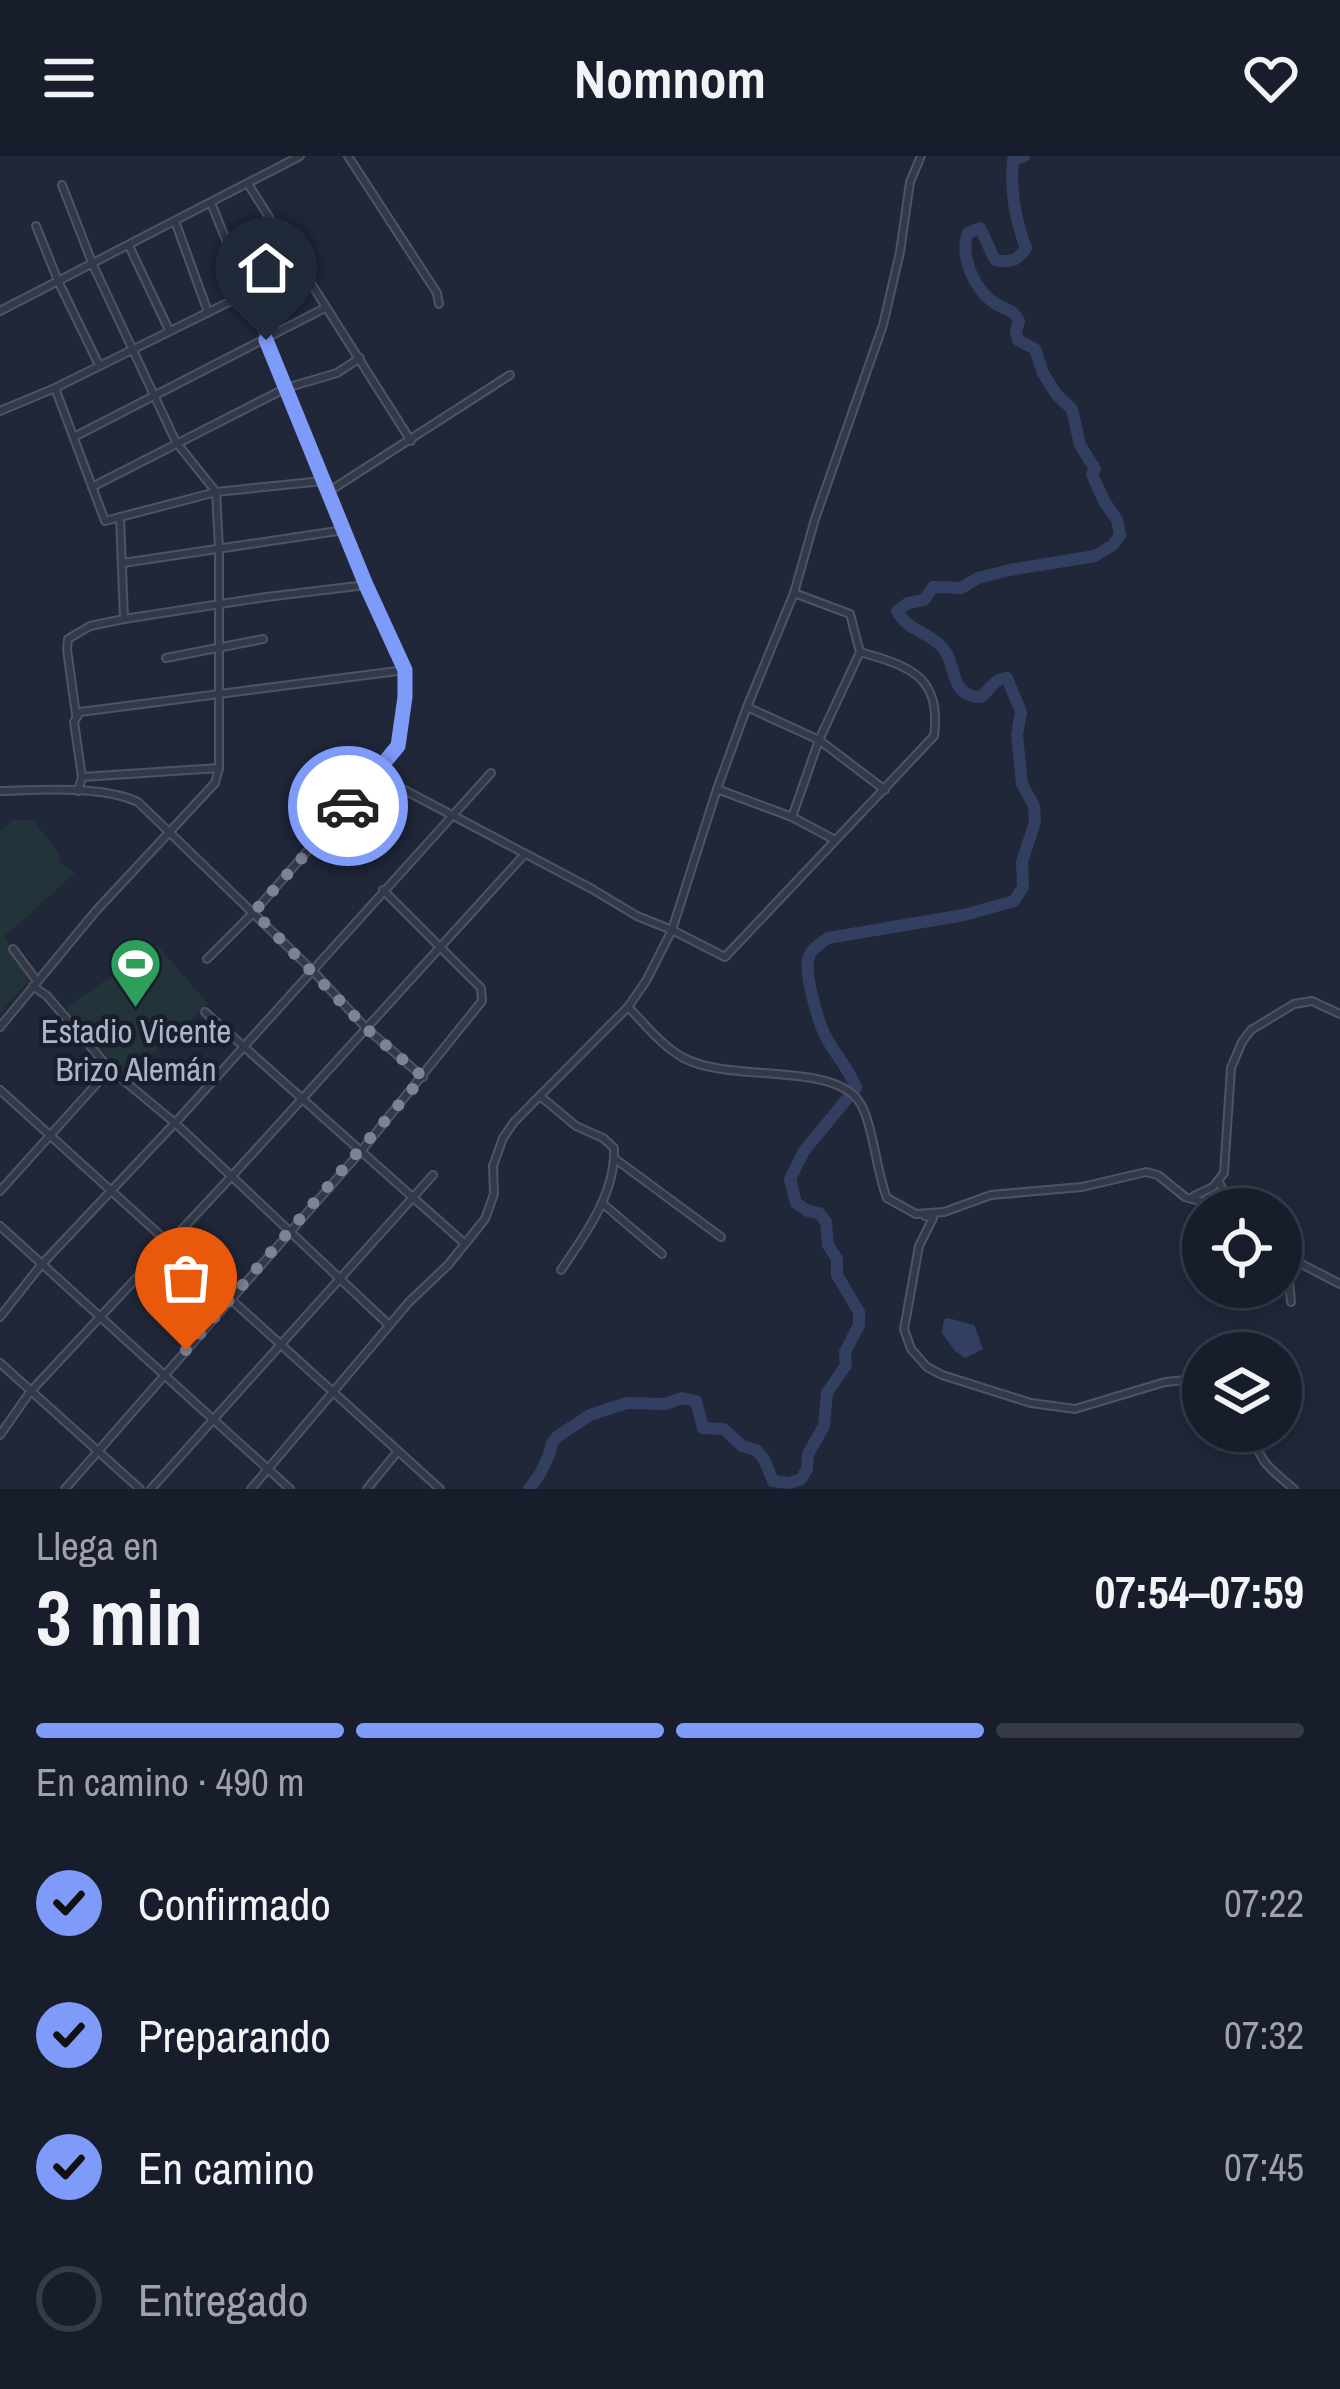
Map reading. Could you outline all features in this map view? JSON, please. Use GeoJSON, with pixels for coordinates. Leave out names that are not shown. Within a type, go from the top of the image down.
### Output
{"type":"FeatureCollection","features":[{"type":"Feature","properties":{"kind":"street"},"geometry":{"type":"LineString","coordinates":[[0,311],[300,156]]}},
{"type":"Feature","properties":{"kind":"street"},"geometry":{"type":"LineString","coordinates":[[348,156],[437,293],[439,304]]}},
{"type":"Feature","properties":{"kind":"street"},"geometry":{"type":"LineString","coordinates":[[251,1489],[485,1219],[494,1194],[493,1166],[503,1138],[525,1108],[628,1007],[672,930],[747,707],[794,593],[887,308],[910,182],[921,156]]}},
{"type":"Feature","properties":{"kind":"street"},"geometry":{"type":"LineString","coordinates":[[248,184],[411,441]]}},
{"type":"Feature","properties":{"kind":"street"},"geometry":{"type":"LineString","coordinates":[[0,1027],[95,912],[215,783],[219,768],[216,492],[176,442],[93,265],[62,185]]}},
{"type":"Feature","properties":{"kind":"street"},"geometry":{"type":"LineString","coordinates":[[207,959],[254,912],[398,746],[405,697],[405,670],[211,203]]}},
{"type":"Feature","properties":{"kind":"street"},"geometry":{"type":"LineString","coordinates":[[176,221],[208,312]]}},
{"type":"Feature","properties":{"kind":"street"},"geometry":{"type":"LineString","coordinates":[[36,226],[99,365]]}},
{"type":"Feature","properties":{"kind":"street"},"geometry":{"type":"LineString","coordinates":[[129,247],[169,331]]}},
{"type":"Feature","properties":{"kind":"street"},"geometry":{"type":"LineString","coordinates":[[0,411],[302,266]]}},
{"type":"Feature","properties":{"kind":"street"},"geometry":{"type":"LineString","coordinates":[[74,437],[325,308]]}},
{"type":"Feature","properties":{"kind":"street"},"geometry":{"type":"LineString","coordinates":[[92,487],[286,388],[337,373],[360,358]]}},
{"type":"Feature","properties":{"kind":"street"},"geometry":{"type":"LineString","coordinates":[[328,492],[510,375]]}},
{"type":"Feature","properties":{"kind":"street"},"geometry":{"type":"LineString","coordinates":[[55,388],[104,520],[216,492],[323,481]]}},
{"type":"Feature","properties":{"kind":"street"},"geometry":{"type":"LineString","coordinates":[[119,517],[124,619]]}},
{"type":"Feature","properties":{"kind":"street"},"geometry":{"type":"LineString","coordinates":[[123,563],[344,530]]}},
{"type":"Feature","properties":{"kind":"street"},"geometry":{"type":"LineString","coordinates":[[78,792],[82,777],[68,639],[89,626],[124,619],[366,585]]}},
{"type":"Feature","properties":{"kind":"street"},"geometry":{"type":"LineString","coordinates":[[792,817],[819,740],[860,652],[850,614],[794,593]]}},
{"type":"Feature","properties":{"kind":"street"},"geometry":{"type":"LineString","coordinates":[[166,658],[263,639]]}},
{"type":"Feature","properties":{"kind":"street"},"geometry":{"type":"LineString","coordinates":[[376,775],[637,916],[725,957],[934,736],[933,694],[905,665],[860,652]]}},
{"type":"Feature","properties":{"kind":"street"},"geometry":{"type":"LineString","coordinates":[[76,715],[405,670]]}},
{"type":"Feature","properties":{"kind":"street"},"geometry":{"type":"LineString","coordinates":[[747,707],[819,740],[885,790]]}},
{"type":"Feature","properties":{"kind":"street"},"geometry":{"type":"LineString","coordinates":[[82,777],[219,768]]}},
{"type":"Feature","properties":{"kind":"street"},"geometry":{"type":"LineString","coordinates":[[0,1317],[41,1264],[175,1123],[490,773]]}},
{"type":"Feature","properties":{"kind":"street"},"geometry":{"type":"LineString","coordinates":[[0,791],[58,788],[134,799],[254,912],[367,1029],[423,1077]]}},
{"type":"Feature","properties":{"kind":"street"},"geometry":{"type":"LineString","coordinates":[[718,789],[792,817],[835,840]]}},
{"type":"Feature","properties":{"kind":"street"},"geometry":{"type":"LineString","coordinates":[[0,1435],[30,1392],[524,855]]}},
{"type":"Feature","properties":{"kind":"street"},"geometry":{"type":"LineString","coordinates":[[65,1489],[362,1150],[480,1006],[481,988],[383,890]]}},
{"type":"Feature","properties":{"kind":"street"},"geometry":{"type":"LineString","coordinates":[[13,949],[35,983],[110,1069],[175,1123],[389,1325]]}},
{"type":"Feature","properties":{"kind":"street"},"geometry":{"type":"LineString","coordinates":[[1209,1188],[1224,1173],[1231,1068],[1251,1030],[1294,1004],[1312,1001],[1340,1014]]}},
{"type":"Feature","properties":{"kind":"street"},"geometry":{"type":"LineString","coordinates":[[628,1007],[680,1057],[718,1071],[804,1076],[844,1089],[860,1102],[887,1198],[933,1218],[916,1256],[904,1334],[915,1357],[927,1367],[1031,1402],[1075,1409],[1182,1380]]}},
{"type":"Feature","properties":{"kind":"street"},"geometry":{"type":"LineString","coordinates":[[205,1012],[464,1244]]}},
{"type":"Feature","properties":{"kind":"street"},"geometry":{"type":"LineString","coordinates":[[0,1190],[110,1069]]}},
{"type":"Feature","properties":{"kind":"street"},"geometry":{"type":"LineString","coordinates":[[0,1090],[440,1489]]}},
{"type":"Feature","properties":{"kind":"street"},"geometry":{"type":"LineString","coordinates":[[540,1096],[576,1126],[614,1148],[602,1203],[561,1270]]}},
{"type":"Feature","properties":{"kind":"street"},"geometry":{"type":"LineString","coordinates":[[614,1158],[721,1237]]}},
{"type":"Feature","properties":{"kind":"street"},"geometry":{"type":"LineString","coordinates":[[916,1214],[944,1212],[991,1195],[1082,1186],[1146,1172],[1182,1192]]}},
{"type":"Feature","properties":{"kind":"street"},"geometry":{"type":"LineString","coordinates":[[152,1489],[434,1174]]}},
{"type":"Feature","properties":{"kind":"street"},"geometry":{"type":"LineString","coordinates":[[1218,1180],[1222,1188]]}},
{"type":"Feature","properties":{"kind":"street"},"geometry":{"type":"LineString","coordinates":[[602,1203],[662,1254]]}},
{"type":"Feature","properties":{"kind":"street"},"geometry":{"type":"LineString","coordinates":[[0,1226],[290,1489]]}},
{"type":"Feature","properties":{"kind":"street"},"geometry":{"type":"LineString","coordinates":[[1302,1264],[1340,1284]]}},
{"type":"Feature","properties":{"kind":"street"},"geometry":{"type":"LineString","coordinates":[[0,1363],[140,1489]]}},
{"type":"Feature","properties":{"kind":"street"},"geometry":{"type":"LineString","coordinates":[[367,1489],[398,1451]]}},
{"type":"Feature","properties":{"kind":"street"},"geometry":{"type":"LineString","coordinates":[[1258,1452],[1271,1473],[1294,1489]]}},
{"type":"Feature","properties":{"kind":"shaded area"},"geometry":{"type":"Polygon","coordinates":[[[13,820],[33,820],[60,855],[59,862],[75,873],[4,936],[30,979],[0,1013],[0,831],[13,820]]]}},
{"type":"Feature","properties":{"kind":"shaded area","name":"Estadio Vicente Brizo Alemán"},"geometry":{"type":"Polygon","coordinates":[[[157,945],[208,1004],[128,1076],[123,1075],[68,1012],[68,1006],[157,945]]]}},
{"type":"Feature","properties":{"kind":"water"},"geometry":{"type":"Polygon","coordinates":[[[948,1318],[974,1325],[983,1349],[965,1358],[955,1351],[942,1333],[948,1318]]]}},
{"type":"Feature","properties":{"kind":"waterway"},"geometry":{"type":"LineString","coordinates":[[529,1489],[558,1436],[590,1415],[627,1403],[696,1401],[703,1428],[724,1429],[742,1446],[756,1450],[773,1481],[789,1483],[801,1479],[824,1426],[827,1393],[846,1365],[845,1352],[859,1325],[859,1312],[837,1275],[826,1222],[819,1213],[796,1203],[790,1179],[804,1151],[856,1088],[819,1021],[808,977],[809,956],[828,938],[964,915],[1014,901],[1023,887],[1022,862],[1035,822],[1034,806],[1022,784],[1017,735],[1021,712],[1007,678],[981,697],[963,692],[942,647],[897,611],[924,600],[933,587],[961,588],[1010,570],[1095,556],[1120,535],[1092,474],[1095,469],[1080,445],[1072,409],[1043,373],[1035,349],[1018,340],[1019,321],[982,291],[967,262],[968,233],[980,228],[995,260],[1013,260],[1026,248],[1012,183],[1013,160],[1024,156]]}},
{"type":"Feature","properties":{"kind":"way so far"},"geometry":{"type":"LineString","coordinates":[[186,1350],[423,1077],[367,1029],[254,912],[348,806]]}},
{"type":"Feature","properties":{"kind":"place","name":"Estadio Vicente Brizo Alemán"},"geometry":{"type":"Point","coordinates":[136,1010]}},
{"type":"Feature","properties":{"kind":"route"},"geometry":{"type":"LineString","coordinates":[[266,340],[405,670],[398,746],[348,806]]}}]}
